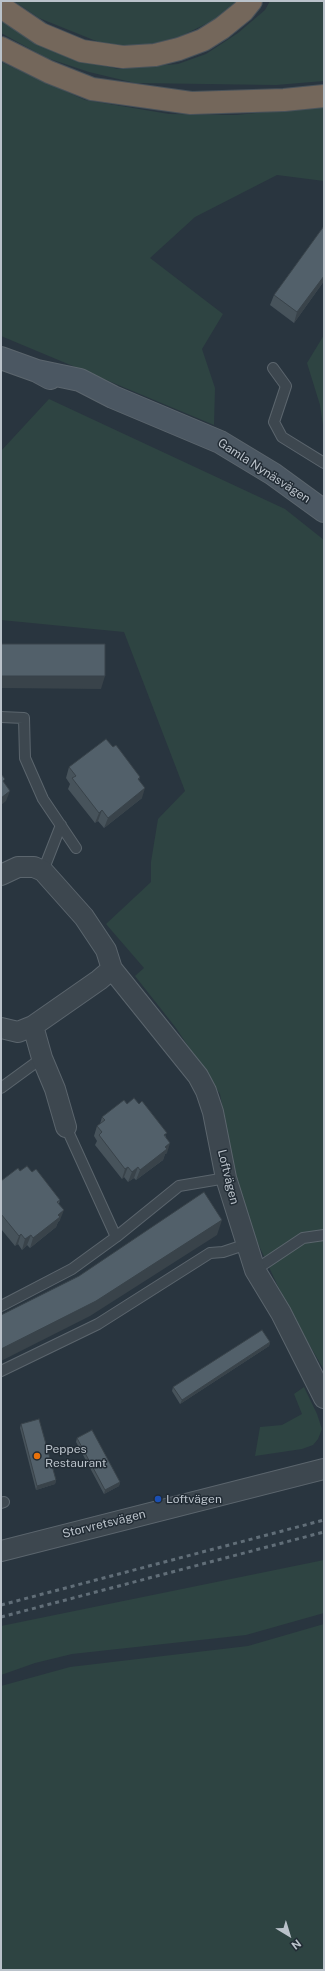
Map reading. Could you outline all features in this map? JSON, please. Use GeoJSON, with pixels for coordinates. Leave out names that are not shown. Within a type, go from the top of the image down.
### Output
{"type":"FeatureCollection","features":[{"type":"Feature","properties":{"kind":"highway"},"geometry":{"type":"LineString","coordinates":[[1,7],[41,34],[82,51],[123,57],[155,55],[179,49],[203,40],[222,28],[243,11],[251,1]]}},
{"type":"Feature","properties":{"kind":"highway"},"geometry":{"type":"LineString","coordinates":[[1,44],[10,52],[49,72],[92,89],[191,103],[284,100],[324,96]]}},
{"type":"Feature","properties":{"kind":"street","name":"Gamla Nynäsvägen"},"geometry":{"type":"LineString","coordinates":[[1,358],[37,372],[75,392],[113,398],[220,442],[273,474],[324,511]]}},
{"type":"Feature","properties":{"kind":"street"},"geometry":{"type":"LineString","coordinates":[[1,875],[18,867],[34,867],[43,871]]}},
{"type":"Feature","properties":{"kind":"street","name":"Loftvägen"},"geometry":{"type":"LineString","coordinates":[[43,871],[84,917],[106,950],[112,969],[198,1076],[206,1091],[213,1112],[226,1178],[255,1270],[281,1313],[324,1398]]}},
{"type":"Feature","properties":{"kind":"street"},"geometry":{"type":"LineString","coordinates":[[1,1028],[18,1032],[33,1026],[99,980],[112,969]]}},
{"type":"Feature","properties":{"kind":"street"},"geometry":{"type":"LineString","coordinates":[[33,1026],[42,1058],[55,1089],[66,1127]]}},
{"type":"Feature","properties":{"kind":"street","name":"Storvretsvägen"},"geometry":{"type":"LineString","coordinates":[[1,1551],[324,1468]]}},
{"type":"Feature","properties":{"kind":"lane"},"geometry":{"type":"LineString","coordinates":[[273,368],[286,386],[274,422],[282,437],[324,463]]}},
{"type":"Feature","properties":{"kind":"lane"},"geometry":{"type":"LineString","coordinates":[[1,717],[24,718],[25,758],[43,799],[76,848]]}},
{"type":"Feature","properties":{"kind":"lane"},"geometry":{"type":"LineString","coordinates":[[43,871],[61,825]]}},
{"type":"Feature","properties":{"kind":"lane"},"geometry":{"type":"LineString","coordinates":[[1,1088],[42,1058]]}},
{"type":"Feature","properties":{"kind":"lane"},"geometry":{"type":"LineString","coordinates":[[66,1127],[116,1237]]}},
{"type":"Feature","properties":{"kind":"lane"},"geometry":{"type":"LineString","coordinates":[[1,1306],[72,1269],[116,1237],[179,1186],[226,1178]]}},
{"type":"Feature","properties":{"kind":"lane"},"geometry":{"type":"LineString","coordinates":[[255,1270],[303,1238],[324,1235]]}},
{"type":"Feature","properties":{"kind":"lane"},"geometry":{"type":"LineString","coordinates":[[1,1371],[98,1324],[210,1253],[222,1252],[247,1244]]}},
{"type":"Feature","properties":{"kind":"green space"},"geometry":{"type":"Polygon","coordinates":[[[14,1],[237,1],[216,19],[181,36],[143,46],[106,45],[39,18],[14,1]]]}},
{"type":"Feature","properties":{"kind":"green space"},"geometry":{"type":"Polygon","coordinates":[[[270,1],[324,1],[324,81],[276,85],[135,83],[89,72],[47,58],[1,33],[1,20],[12,27],[84,61],[118,69],[178,64],[206,54],[238,33],[265,10],[270,1]]]}},
{"type":"Feature","properties":{"kind":"green space"},"geometry":{"type":"Polygon","coordinates":[[[1,62],[85,100],[169,114],[236,115],[324,106],[324,181],[277,175],[195,217],[150,258],[223,314],[202,349],[215,388],[214,425],[1,336],[1,62]]]}},
{"type":"Feature","properties":{"kind":"green space"},"geometry":{"type":"Polygon","coordinates":[[[324,335],[324,432],[320,405],[307,363],[324,335]]]}},
{"type":"Feature","properties":{"kind":"green space"},"geometry":{"type":"Polygon","coordinates":[[[49,399],[285,509],[324,540],[324,1370],[289,1310],[247,1220],[230,1150],[220,1094],[176,1028],[135,976],[144,968],[106,924],[151,882],[151,862],[158,819],[185,791],[124,632],[1,620],[1,451],[49,399]]]}},
{"type":"Feature","properties":{"kind":"green space"},"geometry":{"type":"Polygon","coordinates":[[[304,1387],[317,1414],[322,1429],[318,1439],[313,1445],[302,1449],[255,1456],[260,1427],[282,1425],[302,1414],[294,1394],[304,1387]]]}},
{"type":"Feature","properties":{"kind":"green space"},"geometry":{"type":"Polygon","coordinates":[[[324,1560],[324,1613],[246,1635],[72,1654],[35,1663],[1,1675],[1,1626],[324,1560]]]}},
{"type":"Feature","properties":{"kind":"green space"},"geometry":{"type":"Polygon","coordinates":[[[324,1624],[324,1970],[1,1970],[1,1686],[70,1667],[248,1646],[324,1624]]]}},
{"type":"Feature","properties":{"kind":"building"},"geometry":{"type":"Polygon","coordinates":[[[324,226],[324,276],[297,312],[274,295],[324,226]]]}},
{"type":"Feature","properties":{"kind":"building"},"geometry":{"type":"Polygon","coordinates":[[[1,644],[105,644],[105,676],[1,676],[1,644]]]}},
{"type":"Feature","properties":{"kind":"building"},"geometry":{"type":"Polygon","coordinates":[[[106,739],[113,747],[116,745],[140,777],[138,779],[145,788],[108,818],[102,810],[99,813],[72,778],[76,776],[69,767],[106,739]]]}},
{"type":"Feature","properties":{"kind":"building"},"geometry":{"type":"Polygon","coordinates":[[[1,774],[5,779],[3,781],[10,791],[1,798],[1,774]]]}},
{"type":"Feature","properties":{"kind":"building"},"geometry":{"type":"Polygon","coordinates":[[[134,1098],[139,1104],[142,1101],[167,1133],[164,1135],[170,1143],[165,1147],[167,1149],[140,1170],[138,1167],[132,1172],[128,1167],[125,1169],[99,1135],[102,1132],[97,1126],[105,1120],[102,1117],[124,1100],[127,1104],[134,1098]]]}},
{"type":"Feature","properties":{"kind":"building"},"geometry":{"type":"Polygon","coordinates":[[[27,1166],[32,1172],[36,1169],[60,1200],[57,1202],[64,1210],[58,1215],[60,1217],[33,1238],[31,1235],[25,1239],[21,1234],[19,1236],[1,1214],[1,1181],[18,1168],[20,1171],[27,1166]]]}},
{"type":"Feature","properties":{"kind":"building"},"geometry":{"type":"Polygon","coordinates":[[[204,1192],[222,1220],[96,1301],[1,1349],[1,1315],[79,1276],[204,1192]]]}},
{"type":"Feature","properties":{"kind":"building"},"geometry":{"type":"Polygon","coordinates":[[[262,1330],[270,1342],[182,1400],[173,1387],[262,1330]]]}},
{"type":"Feature","properties":{"kind":"building","name":"Peppes Restaurant"},"geometry":{"type":"Polygon","coordinates":[[[39,1419],[56,1480],[37,1486],[21,1424],[39,1419]]]}},
{"type":"Feature","properties":{"kind":"building"},"geometry":{"type":"Polygon","coordinates":[[[92,1430],[120,1482],[105,1490],[77,1438],[92,1430]]]}},
{"type":"Feature","properties":{"kind":"railway"},"geometry":{"type":"LineString","coordinates":[[1,1605],[324,1520]]}},
{"type":"Feature","properties":{"kind":"railway"},"geometry":{"type":"LineString","coordinates":[[1,1617],[324,1532]]}},
{"type":"Feature","properties":{"kind":"place","name":"Peppes Restaurant"},"geometry":{"type":"Point","coordinates":[37,1456]}},
{"type":"Feature","properties":{"kind":"place","name":"Loftvägen"},"geometry":{"type":"Point","coordinates":[158,1499]}}]}
